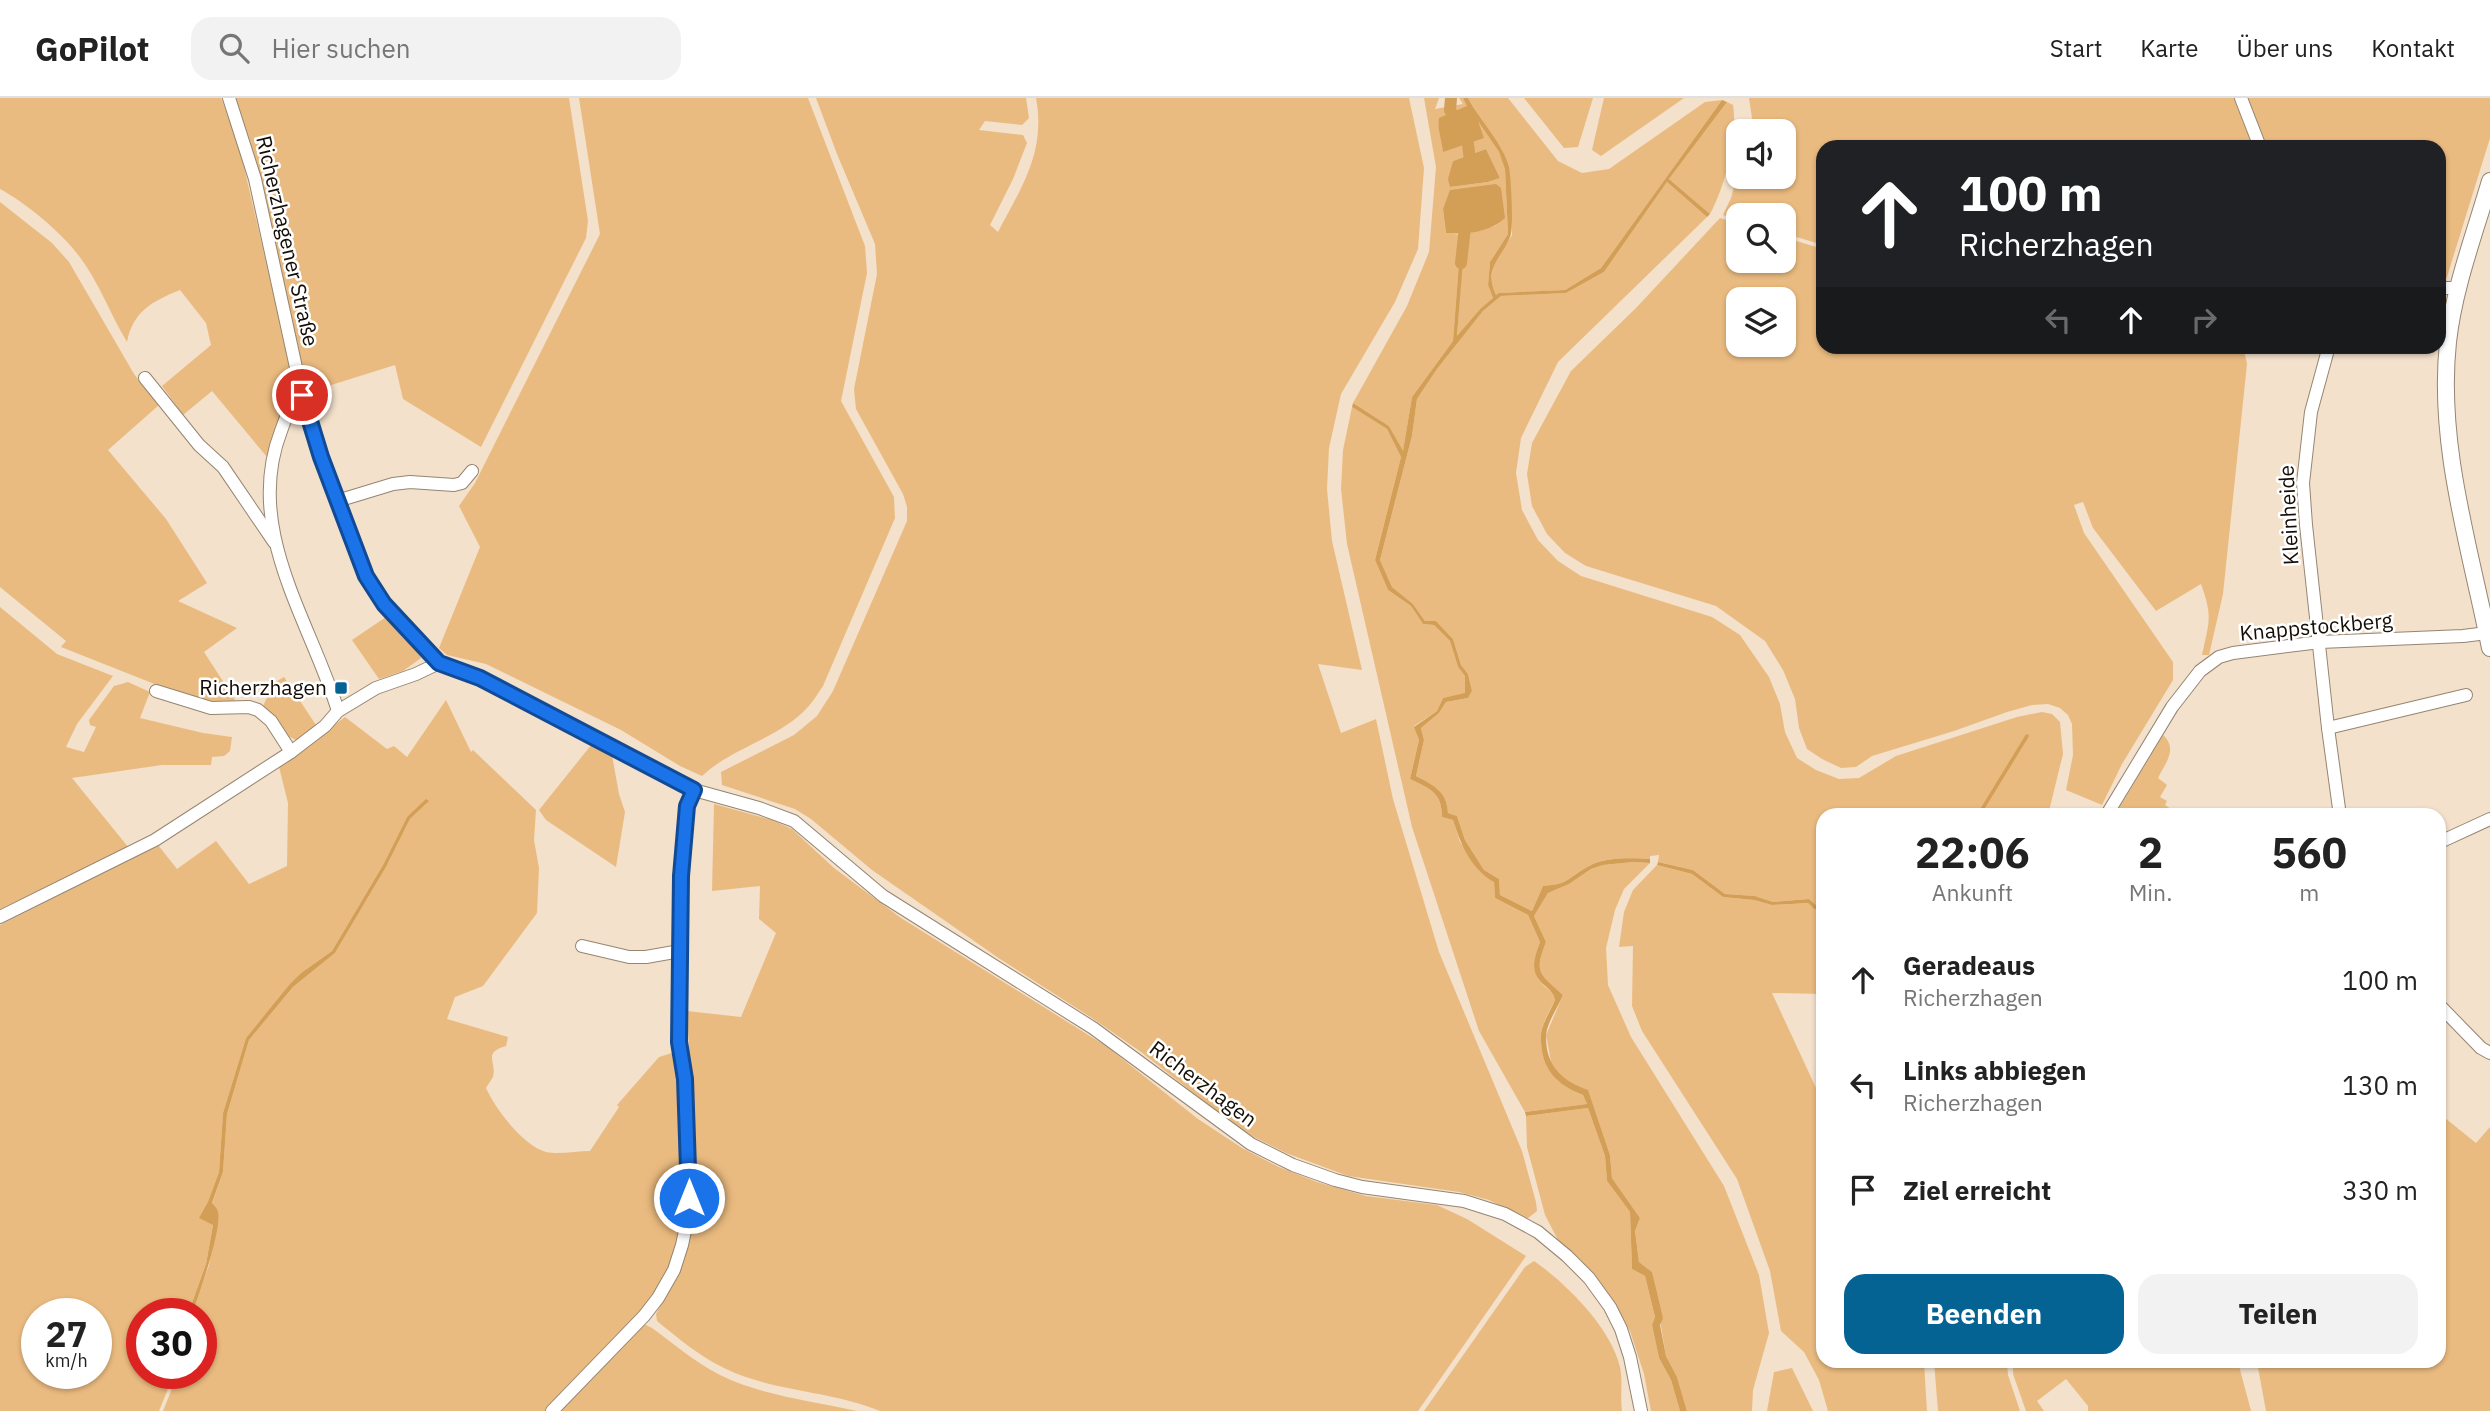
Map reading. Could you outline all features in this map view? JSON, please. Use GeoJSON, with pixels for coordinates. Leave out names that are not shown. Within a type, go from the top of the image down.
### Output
{"type":"FeatureCollection","features":[{"type":"Feature","properties":{"kind":"main road"},"geometry":{"type":"LineString","coordinates":[[2489,640],[2459,498],[2446,409],[2447,351],[2460,288],[2490,181]]}},
{"type":"Feature","properties":{"kind":"street","name":"Richerzhagener Straße"},"geometry":{"type":"LineString","coordinates":[[229,98],[255,179],[302,395]]}},
{"type":"Feature","properties":{"kind":"street"},"geometry":{"type":"LineString","coordinates":[[2241,98],[2257,140]]}},
{"type":"Feature","properties":{"kind":"street"},"geometry":{"type":"LineString","coordinates":[[2446,288],[2460,288]]}},
{"type":"Feature","properties":{"kind":"street","name":"Kleinheide"},"geometry":{"type":"LineString","coordinates":[[2327,354],[2311,412],[2303,483],[2339,808]]}},
{"type":"Feature","properties":{"kind":"street"},"geometry":{"type":"LineString","coordinates":[[145,379],[199,445],[223,467],[276,546]]}},
{"type":"Feature","properties":{"kind":"street","name":"Richerzhagen"},"geometry":{"type":"LineString","coordinates":[[302,395],[337,501],[371,586],[384,604],[439,663],[480,678],[694,790],[760,808],[794,821],[883,896],[1093,1028],[1251,1144],[1293,1165],[1335,1180],[1362,1187],[1464,1201],[1505,1214],[1538,1232],[1589,1278],[1610,1307],[1630,1357],[1641,1411]]}},
{"type":"Feature","properties":{"kind":"street"},"geometry":{"type":"LineString","coordinates":[[302,395],[296,399],[289,411],[269,468],[269,505],[276,546],[288,585],[330,684],[338,710]]}},
{"type":"Feature","properties":{"kind":"street"},"geometry":{"type":"LineString","coordinates":[[337,501],[393,484],[410,482],[454,485],[462,483],[472,471]]}},
{"type":"Feature","properties":{"kind":"street","name":"Knappstockberg"},"geometry":{"type":"LineString","coordinates":[[2111,808],[2172,707],[2207,664],[2219,657],[2319,642],[2489,640]]}},
{"type":"Feature","properties":{"kind":"street"},"geometry":{"type":"LineString","coordinates":[[0,917],[132,852],[196,816],[291,752],[325,726],[338,710],[376,688],[439,663]]}},
{"type":"Feature","properties":{"kind":"street"},"geometry":{"type":"LineString","coordinates":[[156,691],[211,708],[249,707],[258,710],[271,721],[291,752]]}},
{"type":"Feature","properties":{"kind":"street"},"geometry":{"type":"LineString","coordinates":[[2328,728],[2466,695]]}},
{"type":"Feature","properties":{"kind":"street"},"geometry":{"type":"LineString","coordinates":[[552,1411],[644,1316],[674,1270],[682,1245],[689,1212],[690,1184],[685,1079],[679,1042],[681,876],[687,806],[694,790]]}},
{"type":"Feature","properties":{"kind":"street"},"geometry":{"type":"LineString","coordinates":[[2446,839],[2490,819]]}},
{"type":"Feature","properties":{"kind":"street"},"geometry":{"type":"LineString","coordinates":[[582,946],[629,957],[680,951]]}},
{"type":"Feature","properties":{"kind":"street"},"geometry":{"type":"LineString","coordinates":[[2446,1011],[2487,1046]]}},
{"type":"Feature","properties":{"kind":"shaded area"},"geometry":{"type":"Polygon","coordinates":[[[0,98],[221,98],[240,150],[290,365],[290,394],[267,457],[212,391],[183,415],[162,386],[211,345],[206,323],[180,290],[146,308],[134,322],[127,342],[93,276],[72,247],[21,202],[0,189],[0,98]]]}},
{"type":"Feature","properties":{"kind":"shaded area"},"geometry":{"type":"Polygon","coordinates":[[[234,98],[569,98],[588,221],[586,238],[481,447],[403,399],[395,365],[309,392],[306,389],[256,165],[234,98]]]}},
{"type":"Feature","properties":{"kind":"shaded area"},"geometry":{"type":"Polygon","coordinates":[[[579,98],[808,98],[865,246],[867,273],[841,401],[894,497],[895,518],[823,686],[811,703],[783,728],[727,758],[702,776],[680,766],[621,730],[486,664],[447,655],[439,648],[480,547],[459,506],[475,483],[600,234],[579,98]]]}},
{"type":"Feature","properties":{"kind":"shaded area"},"geometry":{"type":"Polygon","coordinates":[[[816,98],[1026,98],[1029,118],[1022,125],[985,121],[979,130],[1023,135],[1027,143],[990,225],[998,232],[1023,184],[1035,152],[1038,135],[1036,98],[1409,98],[1424,168],[1418,249],[1395,302],[1341,394],[1329,448],[1327,489],[1332,541],[1362,670],[1318,664],[1341,733],[1376,719],[1393,799],[1439,952],[1522,1151],[1537,1211],[1527,1219],[1489,1200],[1459,1192],[1348,1176],[1286,1153],[1254,1137],[1141,1052],[872,870],[811,819],[795,809],[722,785],[721,772],[794,735],[817,716],[833,691],[907,521],[903,494],[856,409],[854,389],[877,274],[875,244],[816,98]]]}},
{"type":"Feature","properties":{"kind":"shaded area"},"geometry":{"type":"Polygon","coordinates":[[[1424,98],[1439,98],[1435,109],[1463,104],[1459,98],[1463,98],[1499,152],[1505,168],[1508,234],[1490,262],[1488,285],[1493,298],[1457,337],[1463,249],[1460,249],[1453,341],[1412,397],[1403,452],[1389,426],[1353,403],[1407,306],[1429,252],[1436,167],[1424,98]],[[1486,149],[1453,161],[1450,187],[1500,178],[1486,149]],[[1443,209],[1446,233],[1462,235],[1497,225],[1443,209]]]}},
{"type":"Feature","properties":{"kind":"shaded area"},"geometry":{"type":"Polygon","coordinates":[[[1463,98],[1468,98],[1501,149],[1509,167],[1511,232],[1492,271],[1492,286],[1496,295],[1565,290],[1601,268],[1722,100],[1727,102],[1669,179],[1710,214],[1707,217],[1667,182],[1604,272],[1566,293],[1501,296],[1483,311],[1437,369],[1417,399],[1412,436],[1380,560],[1392,587],[1413,604],[1425,621],[1436,621],[1453,639],[1461,665],[1468,674],[1472,691],[1468,698],[1446,702],[1439,713],[1421,728],[1424,740],[1416,776],[1442,794],[1448,813],[1457,816],[1465,840],[1484,870],[1499,879],[1500,895],[1532,911],[1543,886],[1564,882],[1589,866],[1603,861],[1650,859],[1650,863],[1603,865],[1591,869],[1569,884],[1548,893],[1534,916],[1546,942],[1540,960],[1541,972],[1563,995],[1547,1032],[1549,1056],[1563,1077],[1588,1090],[1610,1155],[1612,1178],[1640,1218],[1635,1231],[1639,1262],[1652,1272],[1663,1318],[1660,1325],[1666,1356],[1677,1377],[1687,1411],[1680,1411],[1671,1380],[1659,1358],[1652,1325],[1655,1317],[1645,1276],[1632,1269],[1630,1212],[1607,1181],[1605,1156],[1588,1108],[1526,1116],[1525,1112],[1587,1104],[1583,1095],[1565,1086],[1552,1074],[1543,1057],[1541,1032],[1555,1000],[1551,991],[1536,975],[1535,960],[1540,942],[1528,915],[1495,898],[1494,882],[1479,870],[1468,856],[1453,820],[1442,817],[1440,802],[1434,792],[1410,779],[1419,740],[1414,727],[1437,711],[1443,698],[1465,693],[1465,676],[1458,667],[1450,641],[1434,625],[1423,624],[1411,606],[1388,590],[1375,560],[1401,457],[1387,429],[1352,407],[1353,403],[1389,426],[1403,451],[1412,397],[1453,341],[1460,249],[1464,248],[1457,336],[1493,298],[1488,285],[1490,262],[1508,234],[1505,169],[1499,152],[1478,121],[1484,138],[1443,152],[1439,118],[1467,106],[1463,98]]]}},
{"type":"Feature","properties":{"kind":"shaded area"},"geometry":{"type":"Polygon","coordinates":[[[1468,98],[1508,98],[1558,161],[1582,173],[1609,169],[1705,102],[1722,100],[1601,268],[1565,290],[1496,295],[1491,284],[1493,264],[1512,235],[1509,168],[1468,98]]]}},
{"type":"Feature","properties":{"kind":"shaded area"},"geometry":{"type":"Polygon","coordinates":[[[1524,98],[1593,98],[1578,147],[1564,148],[1524,98]]]}},
{"type":"Feature","properties":{"kind":"shaded area"},"geometry":{"type":"Polygon","coordinates":[[[1604,98],[1684,98],[1601,156],[1592,150],[1604,98]]]}},
{"type":"Feature","properties":{"kind":"shaded area"},"geometry":{"type":"Polygon","coordinates":[[[1749,98],[2236,98],[2252,140],[1816,140],[1816,243],[1796,237],[1796,203],[1729,203],[1733,189],[1796,189],[1796,119],[1752,119],[1749,98]]]}},
{"type":"Feature","properties":{"kind":"shaded area"},"geometry":{"type":"Polygon","coordinates":[[[2247,98],[2490,98],[2490,138],[2446,278],[2446,140],[2263,140],[2247,98]]]}},
{"type":"Feature","properties":{"kind":"shaded area"},"geometry":{"type":"Polygon","coordinates":[[[1727,102],[1733,105],[1734,119],[1726,119],[1726,172],[1710,214],[1669,179],[1727,102]]]}},
{"type":"Feature","properties":{"kind":"shaded area"},"geometry":{"type":"Polygon","coordinates":[[[1486,149],[1500,178],[1450,187],[1448,179],[1453,161],[1486,149]]]}},
{"type":"Feature","properties":{"kind":"shaded area"},"geometry":{"type":"Polygon","coordinates":[[[1667,182],[1707,217],[1558,362],[1521,438],[1516,473],[1522,510],[1538,540],[1558,561],[1581,576],[1712,617],[1740,635],[1769,677],[1780,704],[1785,732],[1797,758],[1816,770],[1839,779],[1859,778],[1896,756],[2017,717],[2042,712],[2052,714],[2060,722],[2063,754],[2050,808],[1816,808],[1816,905],[1809,899],[1773,902],[1755,896],[1725,894],[1693,870],[1658,862],[1659,855],[1650,856],[1650,859],[1603,861],[1589,866],[1564,882],[1543,886],[1532,911],[1500,895],[1499,879],[1484,870],[1465,840],[1457,816],[1448,813],[1442,794],[1416,776],[1424,740],[1421,728],[1439,713],[1446,702],[1468,698],[1472,691],[1468,674],[1461,665],[1453,639],[1436,621],[1425,621],[1413,604],[1392,587],[1380,560],[1412,436],[1417,399],[1437,369],[1483,311],[1501,296],[1566,293],[1604,272],[1667,182]]]}},
{"type":"Feature","properties":{"kind":"shaded area"},"geometry":{"type":"Polygon","coordinates":[[[1496,184],[1501,188],[1505,218],[1492,227],[1477,232],[1446,233],[1443,209],[1450,190],[1496,184]]]}},
{"type":"Feature","properties":{"kind":"shaded area"},"geometry":{"type":"Polygon","coordinates":[[[0,202],[52,243],[69,262],[134,374],[159,405],[108,450],[166,519],[207,583],[178,601],[237,628],[204,652],[237,703],[200,702],[61,647],[66,641],[0,587],[0,202]]]}},
{"type":"Feature","properties":{"kind":"shaded area"},"geometry":{"type":"Polygon","coordinates":[[[1720,218],[1726,220],[1726,273],[1796,273],[1796,241],[1816,247],[1816,354],[2245,354],[2247,364],[2223,594],[2209,655],[2202,655],[2209,620],[2201,584],[2156,611],[2093,528],[2083,502],[2074,505],[2084,533],[2173,662],[2173,680],[2122,764],[2102,805],[2066,790],[2073,755],[2072,724],[2068,715],[2060,708],[2048,704],[2007,712],[1872,756],[1856,767],[1841,768],[1822,759],[1807,749],[1799,728],[1795,699],[1783,670],[1765,641],[1716,606],[1586,566],[1565,553],[1547,534],[1532,506],[1527,474],[1532,443],[1571,371],[1636,308],[1720,218]]]}},
{"type":"Feature","properties":{"kind":"shaded area"},"geometry":{"type":"Polygon","coordinates":[[[1352,407],[1387,429],[1401,457],[1375,560],[1388,590],[1411,606],[1423,624],[1434,625],[1450,641],[1458,667],[1465,676],[1465,694],[1443,698],[1437,711],[1414,726],[1419,740],[1410,779],[1434,792],[1440,802],[1442,817],[1453,820],[1460,842],[1494,882],[1495,898],[1528,915],[1540,942],[1535,970],[1555,1000],[1541,1032],[1543,1057],[1558,1080],[1583,1095],[1587,1104],[1525,1112],[1479,1031],[1412,827],[1347,544],[1341,489],[1343,450],[1352,407]]]}},
{"type":"Feature","properties":{"kind":"shaded area"},"geometry":{"type":"Polygon","coordinates":[[[0,607],[57,654],[113,676],[77,724],[66,747],[84,752],[96,727],[90,725],[89,720],[114,686],[128,682],[150,692],[140,718],[232,737],[230,751],[224,756],[212,757],[211,765],[162,765],[72,778],[129,848],[0,909],[0,607]]]}},
{"type":"Feature","properties":{"kind":"shaded area"},"geometry":{"type":"Polygon","coordinates":[[[389,615],[419,650],[421,658],[403,671],[379,679],[352,640],[389,615]]]}},
{"type":"Feature","properties":{"kind":"shaded area"},"geometry":{"type":"Polygon","coordinates":[[[284,677],[316,725],[296,740],[286,735],[262,708],[274,683],[284,677]]]}},
{"type":"Feature","properties":{"kind":"shaded area"},"geometry":{"type":"Polygon","coordinates":[[[446,700],[471,752],[473,750],[536,810],[534,840],[539,868],[537,913],[483,986],[455,997],[447,1019],[508,1037],[506,1046],[492,1055],[493,1077],[486,1088],[496,1106],[519,1134],[546,1152],[590,1151],[619,1107],[617,1105],[659,1057],[675,1052],[678,1054],[685,1191],[680,1235],[660,1284],[625,1330],[547,1411],[163,1411],[172,1389],[217,1389],[217,1298],[198,1298],[209,1265],[217,1224],[212,1204],[223,1172],[227,1114],[249,1040],[293,987],[335,953],[386,867],[410,819],[428,802],[407,817],[383,865],[332,951],[301,973],[246,1038],[223,1113],[219,1172],[200,1218],[213,1224],[206,1264],[194,1298],[126,1298],[126,1389],[168,1389],[159,1411],[0,1411],[0,925],[158,845],[177,869],[216,841],[249,884],[287,866],[288,803],[279,767],[345,717],[387,749],[394,746],[407,757],[446,700]]]}},
{"type":"Feature","properties":{"kind":"shaded area"},"geometry":{"type":"Polygon","coordinates":[[[2163,735],[2170,745],[2170,751],[2158,778],[2167,785],[2160,797],[2167,801],[2165,805],[2170,808],[2119,808],[2163,735]]]}},
{"type":"Feature","properties":{"kind":"shaded area"},"geometry":{"type":"Polygon","coordinates":[[[592,744],[612,755],[625,812],[616,867],[546,820],[539,810],[592,744]]]}},
{"type":"Feature","properties":{"kind":"shaded area"},"geometry":{"type":"Polygon","coordinates":[[[426,799],[429,801],[410,819],[386,867],[335,953],[293,987],[249,1040],[227,1114],[223,1172],[212,1203],[218,1212],[217,1232],[197,1298],[194,1298],[206,1264],[213,1225],[199,1218],[219,1172],[223,1113],[246,1038],[290,984],[332,951],[383,865],[407,817],[426,799]]]}},
{"type":"Feature","properties":{"kind":"shaded area"},"geometry":{"type":"Polygon","coordinates":[[[714,804],[772,820],[792,829],[834,868],[901,918],[1106,1046],[1198,1119],[1242,1148],[1317,1182],[1366,1196],[1437,1205],[1467,1219],[1526,1256],[1418,1411],[880,1411],[743,1376],[706,1358],[657,1321],[656,1314],[678,1271],[696,1184],[687,1011],[741,1017],[776,933],[759,919],[760,886],[712,891],[714,804]]]}},
{"type":"Feature","properties":{"kind":"shaded area"},"geometry":{"type":"Polygon","coordinates":[[[1633,862],[1650,863],[1624,889],[1615,910],[1606,948],[1608,985],[1631,1037],[1724,1186],[1759,1275],[1769,1333],[1753,1390],[1752,1411],[1687,1411],[1677,1377],[1666,1356],[1652,1272],[1639,1262],[1635,1231],[1640,1218],[1612,1178],[1610,1155],[1588,1091],[1569,1084],[1552,1067],[1546,1035],[1563,995],[1541,972],[1540,960],[1546,942],[1534,916],[1548,893],[1569,884],[1591,869],[1633,862]]]}},
{"type":"Feature","properties":{"kind":"shaded area"},"geometry":{"type":"Polygon","coordinates":[[[1658,862],[1693,870],[1725,894],[1755,896],[1773,902],[1809,899],[1816,905],[1816,909],[1808,903],[1772,905],[1723,897],[1692,874],[1657,865],[1658,862]]]}},
{"type":"Feature","properties":{"kind":"shaded area"},"geometry":{"type":"Polygon","coordinates":[[[1657,865],[1692,874],[1723,897],[1772,905],[1808,903],[1816,909],[1816,994],[1772,993],[1816,1088],[1816,1368],[1924,1368],[1927,1411],[1828,1411],[1819,1380],[1804,1352],[1781,1331],[1770,1271],[1737,1179],[1642,1031],[1632,1006],[1633,946],[1619,947],[1624,912],[1633,890],[1657,865]]]}},
{"type":"Feature","properties":{"kind":"shaded area"},"geometry":{"type":"Polygon","coordinates":[[[1588,1108],[1605,1156],[1607,1181],[1630,1212],[1632,1269],[1645,1276],[1655,1317],[1652,1325],[1659,1358],[1671,1380],[1680,1411],[1651,1411],[1644,1374],[1630,1331],[1616,1305],[1581,1260],[1558,1240],[1545,1215],[1527,1147],[1526,1116],[1588,1108]]]}},
{"type":"Feature","properties":{"kind":"shaded area"},"geometry":{"type":"Polygon","coordinates":[[[2446,1119],[2476,1143],[2490,1127],[2490,1411],[2266,1411],[2258,1368],[2446,1368],[2446,1119]]]}},
{"type":"Feature","properties":{"kind":"shaded area"},"geometry":{"type":"Polygon","coordinates":[[[1534,1261],[1573,1294],[1607,1337],[1620,1367],[1622,1411],[1424,1411],[1525,1267],[1534,1261]]]}},
{"type":"Feature","properties":{"kind":"shaded area"},"geometry":{"type":"Polygon","coordinates":[[[644,1324],[702,1364],[735,1382],[769,1393],[857,1411],[558,1411],[644,1324]]]}},
{"type":"Feature","properties":{"kind":"shaded area"},"geometry":{"type":"Polygon","coordinates":[[[1792,1368],[1813,1411],[1767,1411],[1774,1372],[1792,1368]]]}},
{"type":"Feature","properties":{"kind":"shaded area"},"geometry":{"type":"Polygon","coordinates":[[[1934,1368],[2007,1368],[2020,1411],[1938,1411],[1934,1368]]]}},
{"type":"Feature","properties":{"kind":"shaded area"},"geometry":{"type":"Polygon","coordinates":[[[2013,1368],[2240,1368],[2251,1411],[2088,1411],[2088,1406],[2066,1379],[2037,1401],[2044,1411],[2026,1411],[2013,1368]]]}},
{"type":"Feature","properties":{"kind":"waterway"},"geometry":{"type":"LineString","coordinates":[[1451,98],[1450,110],[1468,144],[1471,169]]}},
{"type":"Feature","properties":{"kind":"waterway"},"geometry":{"type":"LineString","coordinates":[[1461,263],[1466,218]]}},
{"type":"Feature","properties":{"kind":"waterway"},"geometry":{"type":"LineString","coordinates":[[1983,808],[2027,736]]}},
{"type":"Feature","properties":{"kind":"place","name":"Richerzhagen"},"geometry":{"type":"Point","coordinates":[341,688]}},
{"type":"Feature","properties":{"kind":"route"},"geometry":{"type":"LineString","coordinates":[[302,395],[321,457],[371,586],[384,604],[439,663],[480,678],[694,790],[687,806],[681,876],[679,1042],[685,1079],[689,1198]]}}]}
